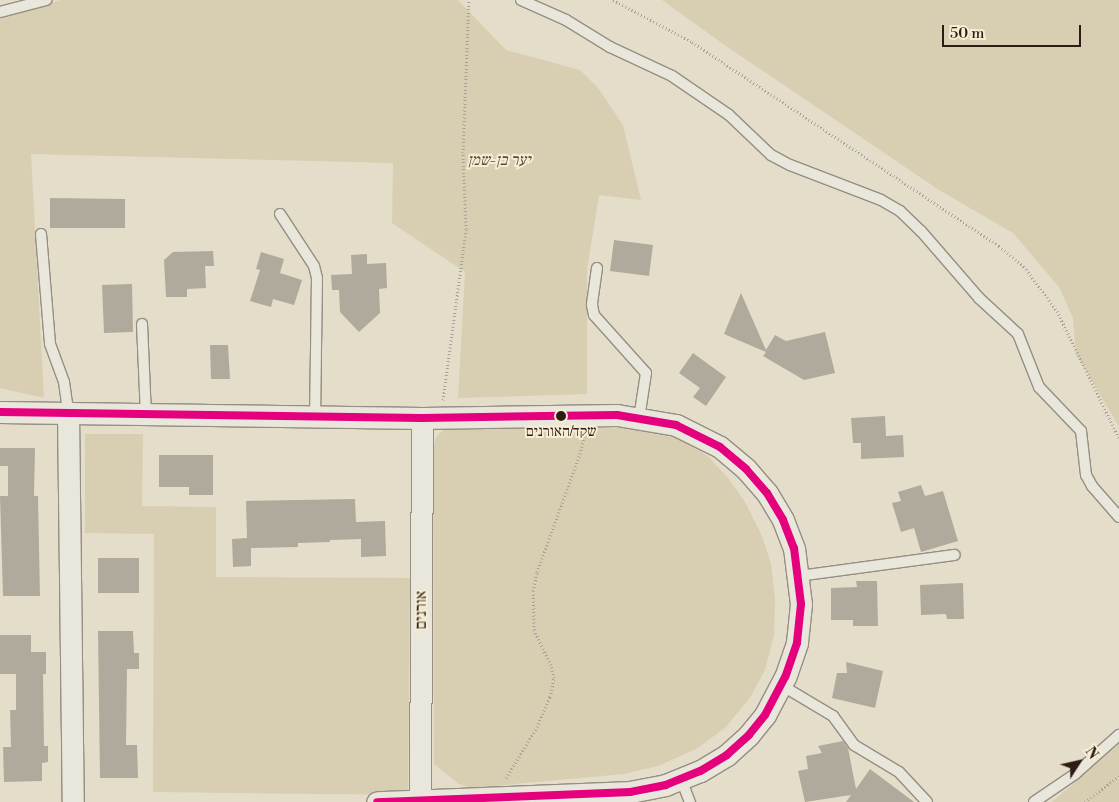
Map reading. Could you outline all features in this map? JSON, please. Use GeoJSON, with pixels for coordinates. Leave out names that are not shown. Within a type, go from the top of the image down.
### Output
{"type":"FeatureCollection","features":[{"type":"Feature","properties":{"kind":"street"},"geometry":{"type":"LineString","coordinates":[[0,412],[431,418],[617,415],[676,425],[720,447],[746,469],[766,493],[783,520],[794,548],[801,604],[797,643],[781,685],[765,715],[749,735],[727,755],[666,785],[631,792],[420,802],[377,802]]}},
{"type":"Feature","properties":{"kind":"street"},"geometry":{"type":"LineString","coordinates":[[68,412],[73,802]]}},
{"type":"Feature","properties":{"kind":"street","name":"אורנים"},"geometry":{"type":"LineString","coordinates":[[420,802],[431,418]]}},
{"type":"Feature","properties":{"kind":"lane"},"geometry":{"type":"LineString","coordinates":[[0,12],[46,0]]}},
{"type":"Feature","properties":{"kind":"lane"},"geometry":{"type":"LineString","coordinates":[[521,0],[566,20],[610,47],[672,76],[729,115],[771,155],[790,165],[881,200],[900,211],[921,231],[979,298],[1018,334],[1039,387],[1081,431],[1086,475],[1092,486],[1119,517]]}},
{"type":"Feature","properties":{"kind":"lane"},"geometry":{"type":"LineString","coordinates":[[280,214],[314,266],[317,278],[315,416]]}},
{"type":"Feature","properties":{"kind":"lane"},"geometry":{"type":"LineString","coordinates":[[41,234],[50,344],[64,382],[68,412]]}},
{"type":"Feature","properties":{"kind":"lane"},"geometry":{"type":"LineString","coordinates":[[597,268],[592,305],[594,315],[646,373],[639,419]]}},
{"type":"Feature","properties":{"kind":"lane"},"geometry":{"type":"LineString","coordinates":[[142,324],[146,414]]}},
{"type":"Feature","properties":{"kind":"lane"},"geometry":{"type":"LineString","coordinates":[[799,576],[955,555]]}},
{"type":"Feature","properties":{"kind":"lane"},"geometry":{"type":"LineString","coordinates":[[781,685],[832,716],[854,744],[899,772],[926,802]]}},
{"type":"Feature","properties":{"kind":"lane"},"geometry":{"type":"LineString","coordinates":[[1034,802],[1075,774],[1119,735]]}},
{"type":"Feature","properties":{"kind":"lane"},"geometry":{"type":"LineString","coordinates":[[681,779],[690,802]]}},
{"type":"Feature","properties":{"kind":"path"},"geometry":{"type":"LineString","coordinates":[[431,418],[466,229],[462,153],[469,0]]}},
{"type":"Feature","properties":{"kind":"path"},"geometry":{"type":"LineString","coordinates":[[493,798],[537,727],[550,697],[554,678],[551,665],[534,630],[534,591],[537,572],[580,454],[588,416]]}},
{"type":"Feature","properties":{"kind":"path"},"geometry":{"type":"LineString","coordinates":[[1085,802],[1119,776]]}},
{"type":"Feature","properties":{"kind":"green space","name":"יער בן-שמן"},"geometry":{"type":"Polygon","coordinates":[[[60,0],[458,0],[506,50],[580,70],[598,88],[623,125],[641,200],[599,195],[587,270],[587,394],[458,398],[465,272],[392,223],[393,163],[31,154],[44,398],[0,388],[0,19],[60,0]]]}},
{"type":"Feature","properties":{"kind":"green space"},"geometry":{"type":"Polygon","coordinates":[[[662,0],[1119,0],[1119,427],[1076,354],[1073,318],[1059,287],[1013,233],[939,190],[726,46],[662,0]]]}},
{"type":"Feature","properties":{"kind":"green space"},"geometry":{"type":"Polygon","coordinates":[[[623,428],[679,438],[708,456],[728,478],[745,502],[762,536],[771,564],[775,599],[774,635],[765,670],[750,698],[725,728],[696,749],[658,766],[624,774],[471,788],[459,784],[434,764],[433,450],[436,437],[445,429],[623,428]]]}},
{"type":"Feature","properties":{"kind":"green space"},"geometry":{"type":"Polygon","coordinates":[[[85,434],[143,434],[142,506],[216,507],[216,577],[410,578],[408,795],[153,792],[154,534],[85,533],[85,434]]]}},
{"type":"Feature","properties":{"kind":"green space"},"geometry":{"type":"Polygon","coordinates":[[[1119,744],[1119,802],[1052,802],[1119,744]]]}},
{"type":"Feature","properties":{"kind":"building"},"geometry":{"type":"Polygon","coordinates":[[[50,198],[125,199],[125,228],[50,228],[50,198]]]}},
{"type":"Feature","properties":{"kind":"building"},"geometry":{"type":"Polygon","coordinates":[[[614,240],[653,245],[649,276],[610,271],[614,240]]]}},
{"type":"Feature","properties":{"kind":"building"},"geometry":{"type":"Polygon","coordinates":[[[213,251],[214,266],[205,266],[206,288],[187,289],[187,297],[166,297],[164,260],[173,252],[213,251]]]}},
{"type":"Feature","properties":{"kind":"building"},"geometry":{"type":"Polygon","coordinates":[[[261,252],[284,259],[280,273],[302,280],[294,305],[273,299],[271,307],[250,301],[260,270],[256,269],[261,252]]]}},
{"type":"Feature","properties":{"kind":"building"},"geometry":{"type":"Polygon","coordinates":[[[367,254],[367,264],[386,263],[387,288],[379,289],[380,313],[359,332],[340,312],[339,290],[332,290],[331,275],[352,274],[351,255],[367,254]]]}},
{"type":"Feature","properties":{"kind":"building"},"geometry":{"type":"Polygon","coordinates":[[[132,284],[133,332],[104,333],[102,285],[132,284]]]}},
{"type":"Feature","properties":{"kind":"building"},"geometry":{"type":"Polygon","coordinates":[[[741,293],[766,350],[775,335],[786,341],[825,332],[835,373],[804,380],[763,356],[766,352],[724,334],[741,293]]]}},
{"type":"Feature","properties":{"kind":"building"},"geometry":{"type":"Polygon","coordinates":[[[210,345],[228,345],[230,379],[211,379],[210,345]]]}},
{"type":"Feature","properties":{"kind":"building"},"geometry":{"type":"Polygon","coordinates":[[[693,353],[726,377],[706,406],[693,397],[700,388],[679,373],[693,353]]]}},
{"type":"Feature","properties":{"kind":"building"},"geometry":{"type":"Polygon","coordinates":[[[885,416],[886,436],[903,435],[904,457],[861,459],[861,443],[853,443],[851,418],[885,416]]]}},
{"type":"Feature","properties":{"kind":"building"},"geometry":{"type":"Polygon","coordinates":[[[0,448],[35,448],[34,496],[38,496],[40,596],[3,596],[0,496],[8,496],[8,466],[0,466],[0,448]]]}},
{"type":"Feature","properties":{"kind":"building"},"geometry":{"type":"Polygon","coordinates":[[[159,455],[213,455],[213,495],[189,495],[189,487],[159,487],[159,455]]]}},
{"type":"Feature","properties":{"kind":"building"},"geometry":{"type":"Polygon","coordinates":[[[921,485],[925,496],[943,491],[958,541],[921,552],[914,528],[901,532],[892,503],[901,501],[898,492],[921,485]]]}},
{"type":"Feature","properties":{"kind":"building"},"geometry":{"type":"Polygon","coordinates":[[[355,499],[356,522],[385,521],[386,556],[361,557],[361,539],[330,540],[330,542],[298,543],[298,547],[251,548],[251,566],[233,567],[232,539],[247,538],[246,501],[355,499]]]}},
{"type":"Feature","properties":{"kind":"building"},"geometry":{"type":"Polygon","coordinates":[[[98,558],[139,558],[139,593],[98,593],[98,558]]]}},
{"type":"Feature","properties":{"kind":"building"},"geometry":{"type":"Polygon","coordinates":[[[856,581],[877,581],[878,626],[853,626],[853,620],[831,620],[831,588],[857,587],[856,581]]]}},
{"type":"Feature","properties":{"kind":"building"},"geometry":{"type":"Polygon","coordinates":[[[963,583],[964,619],[947,619],[946,614],[921,615],[920,585],[963,583]]]}},
{"type":"Feature","properties":{"kind":"building"},"geometry":{"type":"Polygon","coordinates":[[[98,631],[133,631],[134,653],[139,653],[139,669],[127,669],[126,745],[137,745],[138,778],[100,778],[98,631]]]}},
{"type":"Feature","properties":{"kind":"building"},"geometry":{"type":"Polygon","coordinates":[[[0,635],[31,635],[31,652],[46,652],[46,674],[43,674],[44,746],[48,746],[48,762],[42,763],[42,781],[4,782],[3,747],[11,747],[10,710],[16,710],[16,674],[0,674],[0,635]]]}},
{"type":"Feature","properties":{"kind":"building"},"geometry":{"type":"Polygon","coordinates":[[[846,662],[883,671],[875,708],[832,698],[837,673],[847,673],[846,662]]]}},
{"type":"Feature","properties":{"kind":"building"},"geometry":{"type":"Polygon","coordinates":[[[843,741],[848,748],[856,789],[870,769],[914,802],[846,802],[851,795],[805,802],[798,771],[808,769],[806,756],[822,753],[818,746],[843,741]]]}},
{"type":"Feature","properties":{"kind":"transit line"},"geometry":{"type":"LineString","coordinates":[[0,412],[422,418],[617,415],[676,425],[720,447],[746,469],[767,493],[783,520],[794,548],[801,604],[797,643],[785,677],[765,715],[749,735],[727,755],[700,771],[666,785],[631,792],[377,802]]}},
{"type":"Feature","properties":{"kind":"place","name":"שקד/האורנים"},"geometry":{"type":"Point","coordinates":[561,416]}}]}
